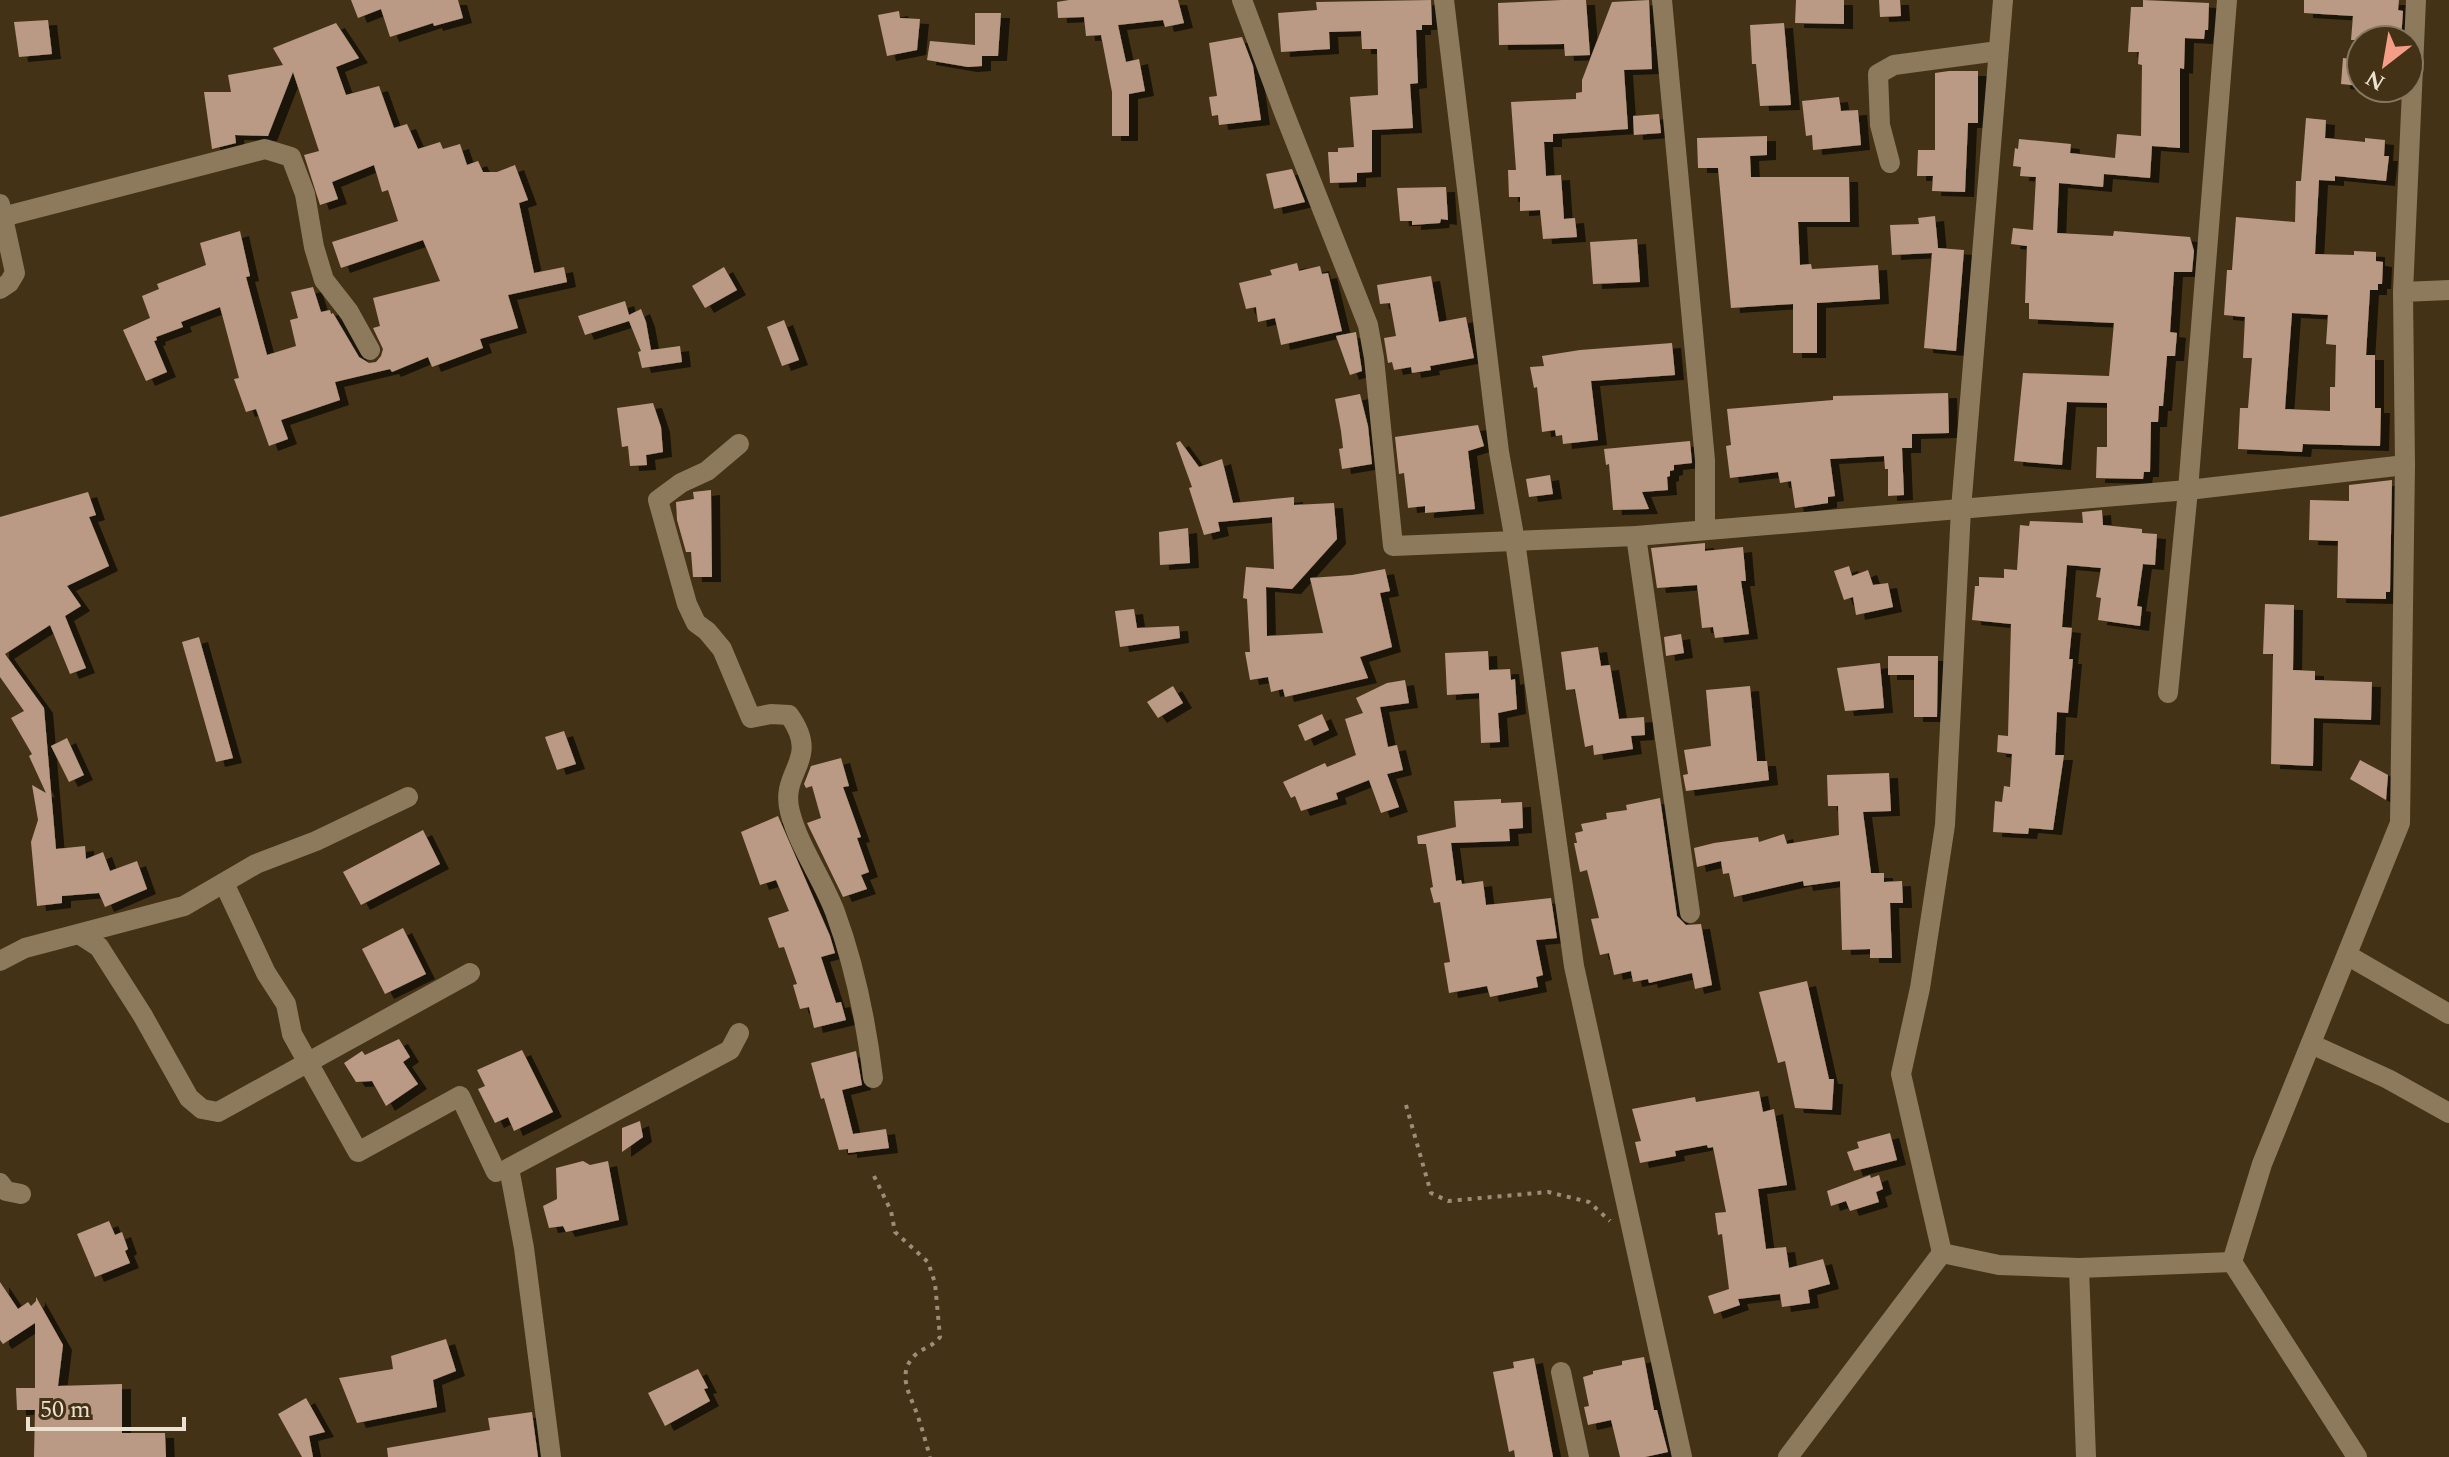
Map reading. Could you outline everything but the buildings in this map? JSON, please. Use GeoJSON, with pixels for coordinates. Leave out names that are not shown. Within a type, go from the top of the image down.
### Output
{"type":"FeatureCollection","features":[{"type":"Feature","properties":{"kind":"street"},"geometry":{"type":"LineString","coordinates":[[1242,0],[1368,325],[1393,546],[1636,536],[2188,490],[2405,465]]}},
{"type":"Feature","properties":{"kind":"street"},"geometry":{"type":"LineString","coordinates":[[1444,0],[1499,452],[1515,541],[1574,966],[1682,1457]]}},
{"type":"Feature","properties":{"kind":"street"},"geometry":{"type":"LineString","coordinates":[[1662,0],[1705,460],[1705,529]]}},
{"type":"Feature","properties":{"kind":"street"},"geometry":{"type":"LineString","coordinates":[[1788,1457],[1942,1253],[1901,1074],[1920,988],[1945,825],[1961,509],[2003,0]]}},
{"type":"Feature","properties":{"kind":"street"},"geometry":{"type":"LineString","coordinates":[[2168,693],[2188,490],[2227,0]]}},
{"type":"Feature","properties":{"kind":"street"},"geometry":{"type":"LineString","coordinates":[[2357,1457],[2232,1262],[2262,1164],[2400,823],[2405,465],[2403,292],[2416,0]]}},
{"type":"Feature","properties":{"kind":"street"},"geometry":{"type":"LineString","coordinates":[[1890,163],[1880,125],[1878,74],[1894,65],[1998,51]]}},
{"type":"Feature","properties":{"kind":"street"},"geometry":{"type":"LineString","coordinates":[[0,289],[9,283],[15,273],[1,211],[265,149],[291,157],[305,194],[314,247],[324,280],[349,312],[370,350]]}},
{"type":"Feature","properties":{"kind":"street"},"geometry":{"type":"LineString","coordinates":[[2403,292],[2449,290]]}},
{"type":"Feature","properties":{"kind":"street"},"geometry":{"type":"LineString","coordinates":[[739,444],[707,471],[681,483],[658,500],[687,604],[696,623],[722,649],[751,718],[771,714],[789,715],[801,731],[804,753],[787,795],[790,811],[796,831],[835,910],[851,959],[865,1018],[873,1078]]}},
{"type":"Feature","properties":{"kind":"street"},"geometry":{"type":"LineString","coordinates":[[1636,536],[1690,913]]}},
{"type":"Feature","properties":{"kind":"street"},"geometry":{"type":"LineString","coordinates":[[0,961],[25,948],[184,906],[256,864],[316,841],[408,797]]}},
{"type":"Feature","properties":{"kind":"street"},"geometry":{"type":"LineString","coordinates":[[224,883],[266,973],[286,1004],[292,1034],[358,1152],[460,1096],[496,1172]]}},
{"type":"Feature","properties":{"kind":"street"},"geometry":{"type":"LineString","coordinates":[[79,934],[99,947],[143,1016],[189,1098],[202,1109],[218,1112],[470,973]]}},
{"type":"Feature","properties":{"kind":"street"},"geometry":{"type":"LineString","coordinates":[[2347,955],[2449,1014]]}},
{"type":"Feature","properties":{"kind":"street"},"geometry":{"type":"LineString","coordinates":[[551,1457],[524,1248],[509,1168],[730,1050],[739,1033]]}},
{"type":"Feature","properties":{"kind":"street"},"geometry":{"type":"LineString","coordinates":[[2311,1044],[2388,1079],[2449,1113]]}},
{"type":"Feature","properties":{"kind":"street"},"geometry":{"type":"LineString","coordinates":[[0,1183],[6,1191],[21,1194]]}},
{"type":"Feature","properties":{"kind":"street"},"geometry":{"type":"LineString","coordinates":[[1942,1253],[1999,1265],[2079,1268],[2232,1262]]}},
{"type":"Feature","properties":{"kind":"street"},"geometry":{"type":"LineString","coordinates":[[2079,1268],[2086,1457]]}},
{"type":"Feature","properties":{"kind":"street"},"geometry":{"type":"LineString","coordinates":[[1561,1372],[1579,1457]]}},
{"type":"Feature","properties":{"kind":"path"},"geometry":{"type":"LineString","coordinates":[[1406,1105],[1431,1193],[1448,1201],[1548,1192],[1589,1202],[1633,1241]]}},
{"type":"Feature","properties":{"kind":"path"},"geometry":{"type":"LineString","coordinates":[[874,1176],[891,1211],[895,1232],[928,1262],[935,1283],[940,1337],[915,1355],[906,1370],[905,1388],[917,1412],[930,1457]]}}]}
